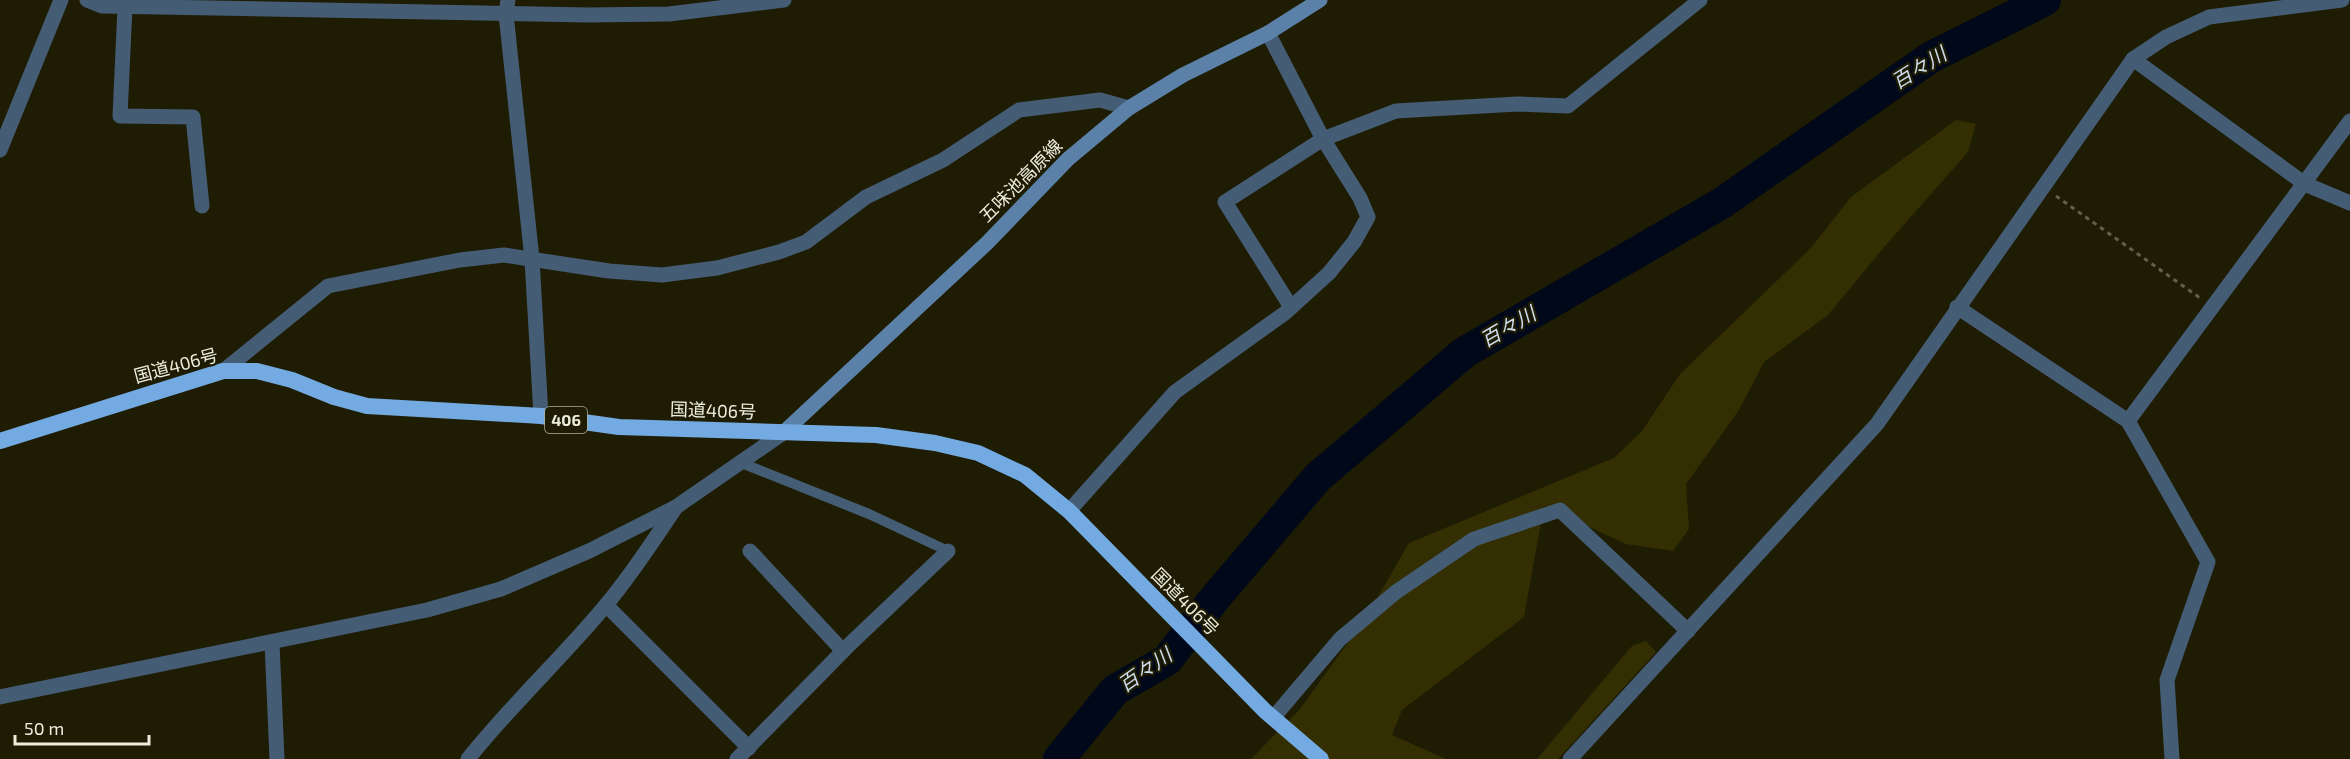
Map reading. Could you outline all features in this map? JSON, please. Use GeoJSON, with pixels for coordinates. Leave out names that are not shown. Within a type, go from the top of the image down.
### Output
{"type":"FeatureCollection","features":[{"type":"Feature","properties":{"kind":"highway","name":"国道406号"},"geometry":{"type":"LineString","coordinates":[[0,441],[223,371],[257,371],[292,380],[334,397],[367,406],[541,416],[619,428],[876,435],[935,443],[978,453],[1025,475],[1069,511],[1269,715],[1321,759]]}},
{"type":"Feature","properties":{"kind":"main road","name":"五味池高原線"},"geometry":{"type":"LineString","coordinates":[[783,433],[987,243],[1068,159],[1129,108],[1184,75],[1268,33],[1320,0]]}},
{"type":"Feature","properties":{"kind":"street"},"geometry":{"type":"LineString","coordinates":[[0,150],[61,0]]}},
{"type":"Feature","properties":{"kind":"street"},"geometry":{"type":"LineString","coordinates":[[87,0],[102,6],[507,7],[669,14],[784,0]]}},
{"type":"Feature","properties":{"kind":"street"},"geometry":{"type":"LineString","coordinates":[[1291,307],[1224,202],[1323,139],[1396,111],[1516,104],[1568,106],[1700,0]]}},
{"type":"Feature","properties":{"kind":"street"},"geometry":{"type":"LineString","coordinates":[[1570,759],[1877,424],[2133,59],[2166,37],[2209,17],[2342,0]]}},
{"type":"Feature","properties":{"kind":"street"},"geometry":{"type":"LineString","coordinates":[[125,6],[120,116],[193,117],[202,206]]}},
{"type":"Feature","properties":{"kind":"street"},"geometry":{"type":"LineString","coordinates":[[507,7],[532,259],[541,416]]}},
{"type":"Feature","properties":{"kind":"street"},"geometry":{"type":"LineString","coordinates":[[1069,511],[1175,392],[1291,307],[1329,273],[1354,242],[1368,217],[1360,198],[1323,139],[1268,33]]}},
{"type":"Feature","properties":{"kind":"street"},"geometry":{"type":"LineString","coordinates":[[2133,59],[2306,184],[2350,203]]}},
{"type":"Feature","properties":{"kind":"street"},"geometry":{"type":"LineString","coordinates":[[223,371],[328,286],[460,260],[504,255],[609,271],[662,275],[717,268],[779,252],[806,242],[866,197],[943,160],[1019,110],[1100,100],[1129,108]]}},
{"type":"Feature","properties":{"kind":"street"},"geometry":{"type":"LineString","coordinates":[[2128,421],[2306,184],[2350,121]]}},
{"type":"Feature","properties":{"kind":"street"},"geometry":{"type":"LineString","coordinates":[[1957,307],[2128,421],[2208,562],[2167,680],[2172,759]]}},
{"type":"Feature","properties":{"kind":"street"},"geometry":{"type":"LineString","coordinates":[[0,697],[427,610],[501,589],[589,551],[676,507],[783,433]]}},
{"type":"Feature","properties":{"kind":"street"},"geometry":{"type":"LineString","coordinates":[[468,759],[518,700],[606,605],[640,561],[676,507]]}},
{"type":"Feature","properties":{"kind":"street"},"geometry":{"type":"LineString","coordinates":[[1269,715],[1340,639],[1396,592],[1474,539],[1560,510],[1688,631]]}},
{"type":"Feature","properties":{"kind":"street"},"geometry":{"type":"LineString","coordinates":[[737,759],[843,651],[948,551]]}},
{"type":"Feature","properties":{"kind":"street"},"geometry":{"type":"LineString","coordinates":[[750,552],[843,651]]}},
{"type":"Feature","properties":{"kind":"street"},"geometry":{"type":"LineString","coordinates":[[606,605],[749,748]]}},
{"type":"Feature","properties":{"kind":"street"},"geometry":{"type":"LineString","coordinates":[[272,642],[277,759]]}},
{"type":"Feature","properties":{"kind":"lane"},"geometry":{"type":"LineString","coordinates":[[739,462],[869,514],[948,551]]}},
{"type":"Feature","properties":{"kind":"path"},"geometry":{"type":"LineString","coordinates":[[2043,187],[2213,307]]}},
{"type":"Feature","properties":{"kind":"shaded area"},"geometry":{"type":"Polygon","coordinates":[[[1956,120],[1976,124],[1968,152],[1828,315],[1764,362],[1739,410],[1686,484],[1689,529],[1673,551],[1626,544],[1544,506],[1524,617],[1402,710],[1392,735],[1446,759],[1251,759],[1300,709],[1365,619],[1409,543],[1614,458],[1642,431],[1680,374],[1811,248],[1851,197],[1956,120]]]}},
{"type":"Feature","properties":{"kind":"shaded area"},"geometry":{"type":"Polygon","coordinates":[[[1646,641],[1656,652],[1558,759],[1537,759],[1632,646],[1646,641]]]}},
{"type":"Feature","properties":{"kind":"waterway","name":"百々川"},"geometry":{"type":"LineString","coordinates":[[1059,759],[1115,690],[1167,660],[1215,598],[1318,477],[1465,352],[1722,203],[1931,57],[2045,0]]}}]}
